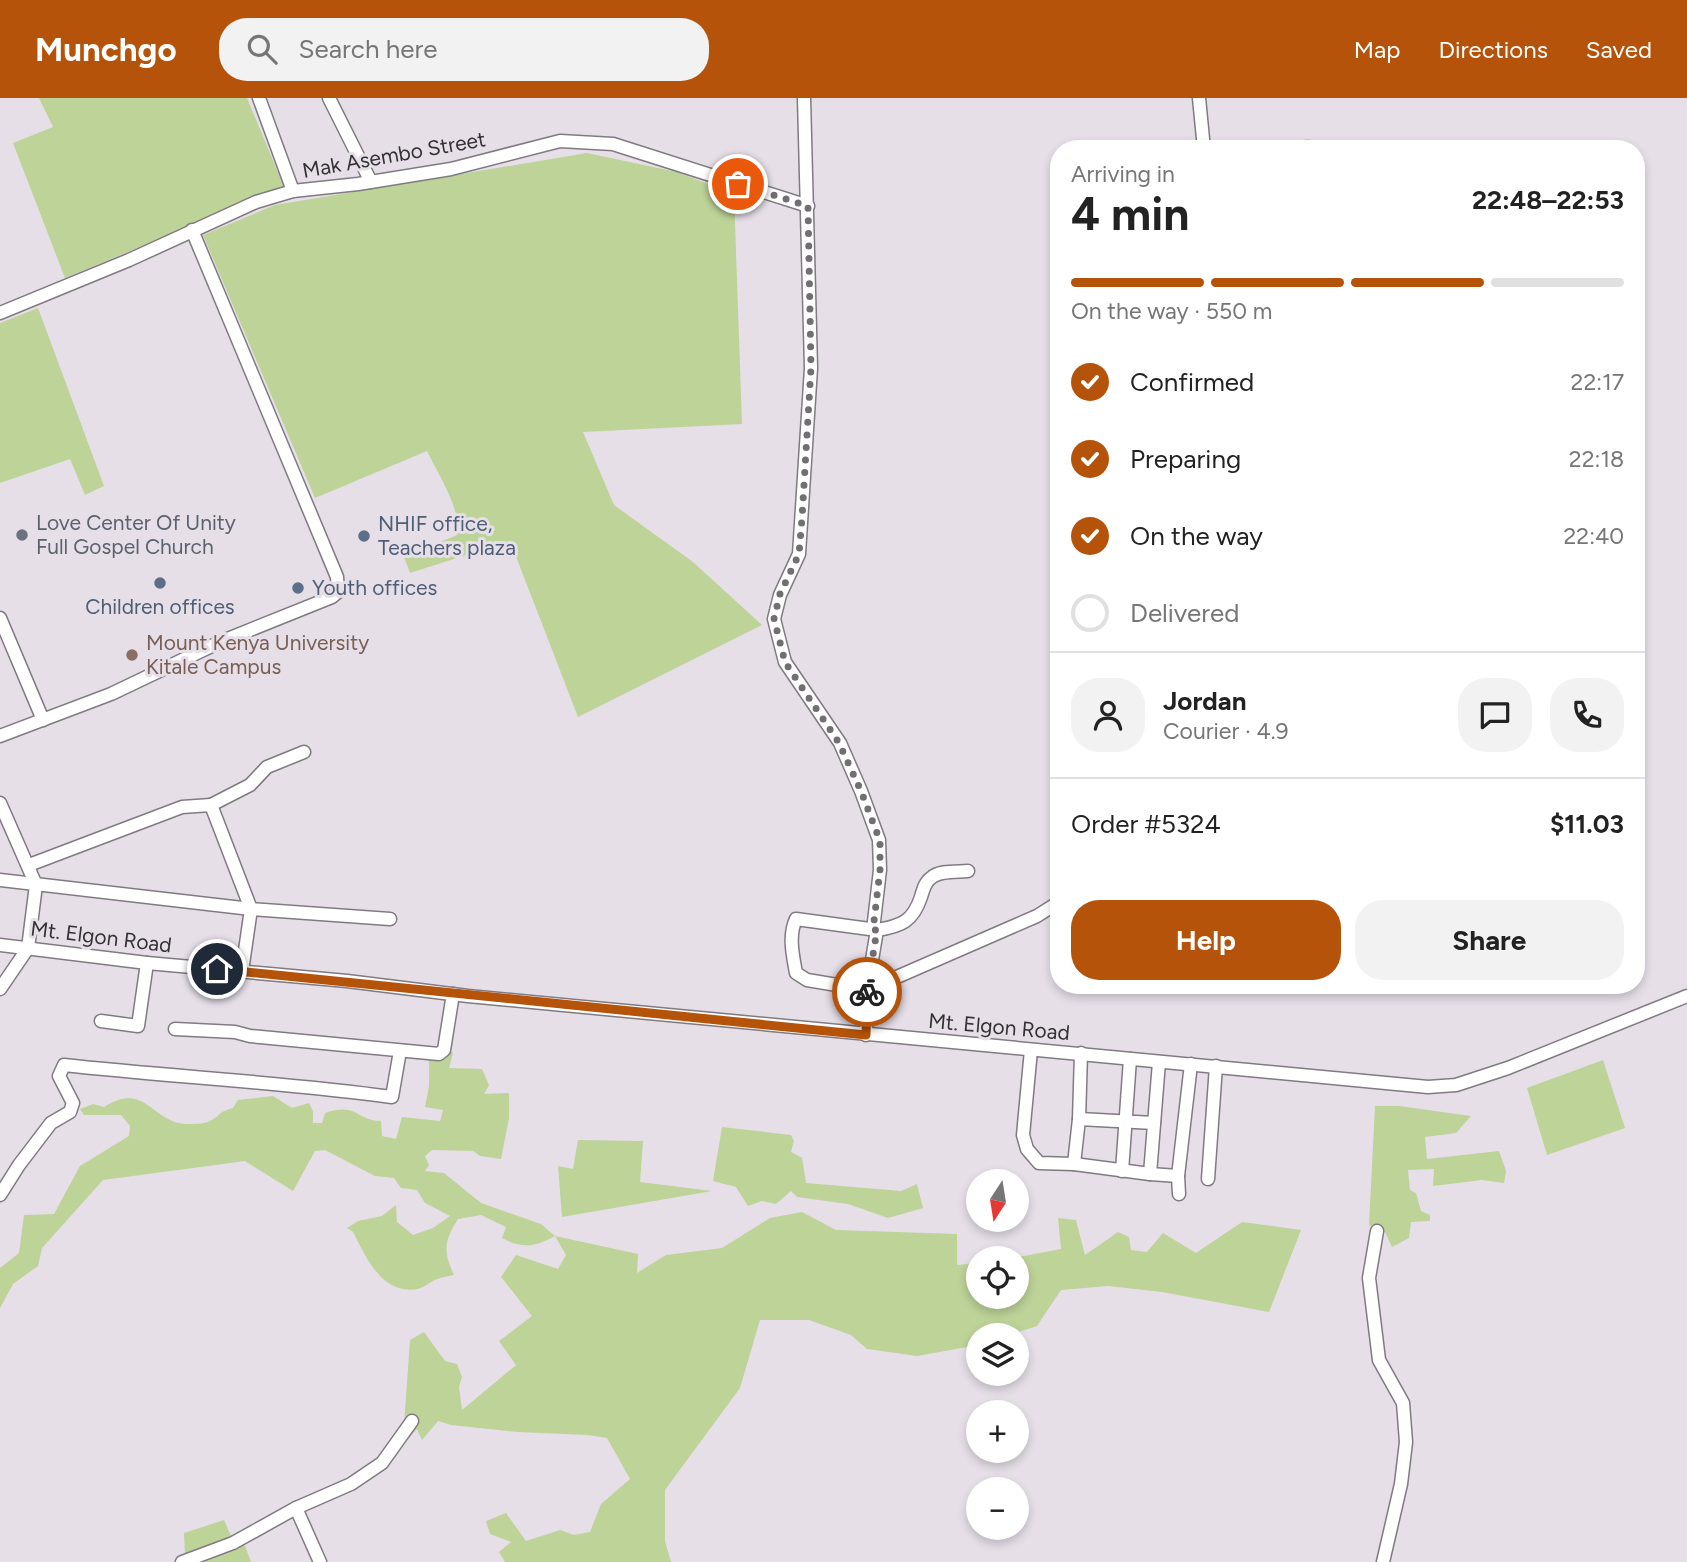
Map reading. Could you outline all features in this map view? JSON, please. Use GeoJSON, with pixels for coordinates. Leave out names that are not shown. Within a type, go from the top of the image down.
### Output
{"type":"FeatureCollection","features":[{"type":"Feature","properties":{"kind":"street"},"geometry":{"type":"LineString","coordinates":[[259,98],[293,191]]}},
{"type":"Feature","properties":{"kind":"street"},"geometry":{"type":"LineString","coordinates":[[329,98],[371,182]]}},
{"type":"Feature","properties":{"kind":"street"},"geometry":{"type":"LineString","coordinates":[[804,98],[811,368],[799,554],[780,594],[774,619],[785,662],[839,743],[880,841],[875,930],[867,990],[866,1035]]}},
{"type":"Feature","properties":{"kind":"street"},"geometry":{"type":"LineString","coordinates":[[1199,98],[1203,140]]}},
{"type":"Feature","properties":{"kind":"street","name":"Mak Asembo Street"},"geometry":{"type":"LineString","coordinates":[[0,313],[129,260],[256,202],[293,191],[451,169],[560,141],[613,144],[808,206]]}},
{"type":"Feature","properties":{"kind":"street"},"geometry":{"type":"LineString","coordinates":[[0,736],[111,694],[220,642],[332,597],[338,592],[337,577],[192,230]]}},
{"type":"Feature","properties":{"kind":"street"},"geometry":{"type":"LineString","coordinates":[[0,618],[43,720]]}},
{"type":"Feature","properties":{"kind":"street"},"geometry":{"type":"LineString","coordinates":[[29,865],[182,807],[211,806],[250,785],[267,768],[304,752]]}},
{"type":"Feature","properties":{"kind":"street"},"geometry":{"type":"LineString","coordinates":[[0,803],[36,885],[28,948],[0,989]]}},
{"type":"Feature","properties":{"kind":"street"},"geometry":{"type":"LineString","coordinates":[[211,806],[251,909],[242,971]]}},
{"type":"Feature","properties":{"kind":"street"},"geometry":{"type":"LineString","coordinates":[[968,871],[937,874],[930,878],[915,913],[893,928],[875,930],[796,919],[792,928],[796,973],[800,977],[867,990],[1037,916],[1050,908]]}},
{"type":"Feature","properties":{"kind":"street"},"geometry":{"type":"LineString","coordinates":[[0,880],[251,909],[390,919]]}},
{"type":"Feature","properties":{"kind":"street","name":"Mt. Elgon Road"},"geometry":{"type":"LineString","coordinates":[[0,945],[453,994],[1428,1087],[1456,1085],[1508,1068],[1687,996]]}},
{"type":"Feature","properties":{"kind":"street"},"geometry":{"type":"LineString","coordinates":[[101,1021],[138,1026],[147,963]]}},
{"type":"Feature","properties":{"kind":"street"},"geometry":{"type":"LineString","coordinates":[[175,1029],[235,1032],[250,1036],[439,1054],[444,1049],[453,994]]}},
{"type":"Feature","properties":{"kind":"street"},"geometry":{"type":"LineString","coordinates":[[1031,1050],[1023,1135],[1027,1149],[1039,1163],[1074,1164],[1178,1176]]}},
{"type":"Feature","properties":{"kind":"street"},"geometry":{"type":"LineString","coordinates":[[0,1195],[51,1123],[70,1112],[73,1103],[59,1076],[64,1065],[316,1087],[392,1097],[400,1051]]}},
{"type":"Feature","properties":{"kind":"street"},"geometry":{"type":"LineString","coordinates":[[1074,1164],[1082,1053]]}},
{"type":"Feature","properties":{"kind":"street"},"geometry":{"type":"LineString","coordinates":[[1122,1171],[1130,1059]]}},
{"type":"Feature","properties":{"kind":"street"},"geometry":{"type":"LineString","coordinates":[[1150,1174],[1159,1062]]}},
{"type":"Feature","properties":{"kind":"street"},"geometry":{"type":"LineString","coordinates":[[1179,1194],[1178,1176],[1191,1064]]}},
{"type":"Feature","properties":{"kind":"street"},"geometry":{"type":"LineString","coordinates":[[1208,1179],[1216,1066]]}},
{"type":"Feature","properties":{"kind":"street"},"geometry":{"type":"LineString","coordinates":[[1079,1119],[1154,1123]]}},
{"type":"Feature","properties":{"kind":"street"},"geometry":{"type":"LineString","coordinates":[[1377,1231],[1369,1278],[1379,1360],[1404,1403],[1406,1442],[1401,1484],[1382,1562]]}},
{"type":"Feature","properties":{"kind":"street"},"geometry":{"type":"LineString","coordinates":[[182,1562],[233,1543],[296,1508],[351,1484],[382,1462],[412,1421]]}},
{"type":"Feature","properties":{"kind":"street"},"geometry":{"type":"LineString","coordinates":[[296,1508],[320,1562]]}},
{"type":"Feature","properties":{"kind":"green space"},"geometry":{"type":"Polygon","coordinates":[[[39,98],[247,98],[284,187],[65,278],[13,143],[53,127],[39,98]]]}},
{"type":"Feature","properties":{"kind":"green space"},"geometry":{"type":"Polygon","coordinates":[[[587,153],[677,172],[734,194],[742,424],[583,432],[614,505],[693,562],[762,625],[578,717],[510,541],[410,573],[404,557],[457,535],[458,526],[453,504],[427,451],[315,498],[203,235],[275,205],[587,153]]]}},
{"type":"Feature","properties":{"kind":"green space"},"geometry":{"type":"Polygon","coordinates":[[[38,308],[104,486],[85,495],[70,459],[0,483],[0,323],[38,308]]]}},
{"type":"Feature","properties":{"kind":"green space"},"geometry":{"type":"Polygon","coordinates":[[[448,1049],[453,1053],[449,1068],[482,1069],[489,1085],[484,1094],[509,1093],[509,1118],[501,1159],[480,1156],[473,1151],[432,1150],[425,1156],[429,1165],[425,1171],[444,1173],[481,1203],[541,1224],[555,1236],[535,1244],[516,1244],[502,1238],[506,1227],[481,1215],[458,1219],[447,1246],[454,1275],[437,1279],[418,1289],[395,1286],[377,1273],[353,1232],[347,1228],[358,1221],[382,1216],[396,1205],[397,1222],[413,1235],[433,1228],[450,1216],[425,1203],[417,1190],[401,1188],[394,1178],[375,1176],[325,1150],[315,1151],[293,1191],[245,1161],[103,1180],[42,1248],[38,1266],[13,1284],[0,1308],[0,1268],[19,1253],[24,1215],[54,1214],[80,1166],[129,1136],[130,1126],[121,1115],[84,1115],[80,1109],[93,1104],[104,1107],[130,1098],[148,1105],[176,1122],[196,1124],[214,1119],[233,1108],[238,1100],[273,1096],[292,1108],[309,1103],[313,1111],[313,1123],[322,1123],[325,1113],[336,1110],[351,1111],[381,1121],[382,1136],[396,1139],[402,1117],[440,1121],[443,1110],[425,1107],[429,1086],[429,1058],[448,1049]]]}},
{"type":"Feature","properties":{"kind":"green space"},"geometry":{"type":"Polygon","coordinates":[[[1603,1060],[1625,1128],[1547,1155],[1527,1088],[1603,1060]]]}},
{"type":"Feature","properties":{"kind":"green space"},"geometry":{"type":"Polygon","coordinates":[[[1375,1106],[1399,1106],[1471,1116],[1456,1133],[1425,1137],[1427,1159],[1499,1151],[1506,1171],[1504,1183],[1482,1180],[1433,1186],[1434,1169],[1408,1170],[1410,1190],[1416,1193],[1421,1211],[1430,1215],[1430,1221],[1411,1222],[1409,1238],[1392,1247],[1385,1232],[1369,1225],[1375,1106]]]}},
{"type":"Feature","properties":{"kind":"green space"},"geometry":{"type":"Polygon","coordinates":[[[722,1127],[791,1135],[794,1141],[791,1152],[802,1158],[806,1183],[901,1191],[917,1184],[923,1208],[888,1218],[848,1204],[797,1197],[791,1191],[776,1204],[762,1201],[748,1206],[736,1187],[713,1181],[722,1127]]]}},
{"type":"Feature","properties":{"kind":"green space"},"geometry":{"type":"Polygon","coordinates":[[[578,1140],[643,1141],[640,1182],[712,1191],[562,1217],[558,1166],[573,1169],[578,1140]]]}},
{"type":"Feature","properties":{"kind":"green space"},"geometry":{"type":"Polygon","coordinates":[[[802,1212],[836,1230],[957,1234],[957,1265],[966,1264],[966,1309],[1029,1309],[1029,1255],[1061,1249],[1058,1218],[1076,1220],[1085,1255],[1118,1232],[1129,1237],[1131,1250],[1147,1252],[1163,1233],[1196,1253],[1242,1222],[1301,1230],[1269,1312],[1162,1292],[1108,1286],[1061,1290],[1037,1326],[1029,1329],[1029,1323],[966,1323],[966,1347],[917,1356],[867,1349],[851,1335],[809,1320],[760,1320],[740,1388],[665,1490],[665,1541],[671,1562],[505,1562],[499,1552],[511,1542],[490,1534],[486,1521],[506,1513],[526,1541],[560,1530],[574,1535],[590,1532],[601,1504],[630,1479],[607,1438],[517,1432],[451,1425],[438,1421],[422,1440],[417,1429],[404,1443],[397,1433],[404,1425],[410,1340],[424,1332],[445,1361],[457,1364],[462,1377],[459,1387],[462,1410],[516,1365],[499,1341],[532,1316],[501,1277],[516,1255],[558,1269],[566,1255],[555,1236],[638,1254],[637,1273],[666,1255],[722,1248],[770,1218],[802,1212]]]}},
{"type":"Feature","properties":{"kind":"green space"},"geometry":{"type":"Polygon","coordinates":[[[224,1520],[230,1534],[245,1546],[251,1562],[207,1562],[185,1556],[184,1533],[224,1520]]]}},
{"type":"Feature","properties":{"kind":"way so far"},"geometry":{"type":"LineString","coordinates":[[738,184],[808,206],[811,368],[802,518],[799,554],[780,594],[774,619],[785,662],[839,743],[880,841],[880,870],[873,930],[877,930],[867,992]]}},
{"type":"Feature","properties":{"kind":"place","name":"Love Center Of Unity Full Gospel Church"},"geometry":{"type":"Point","coordinates":[22,535]}},
{"type":"Feature","properties":{"kind":"place","name":"NHIF office, Teachers plaza"},"geometry":{"type":"Point","coordinates":[364,536]}},
{"type":"Feature","properties":{"kind":"place","name":"Children offices"},"geometry":{"type":"Point","coordinates":[160,583]}},
{"type":"Feature","properties":{"kind":"place","name":"Youth offices"},"geometry":{"type":"Point","coordinates":[298,588]}},
{"type":"Feature","properties":{"kind":"place","name":"Mount Kenya University Kitale Campus"},"geometry":{"type":"Point","coordinates":[132,655]}},
{"type":"Feature","properties":{"kind":"route"},"geometry":{"type":"LineString","coordinates":[[217,969],[866,1035],[867,992]]}}]}
